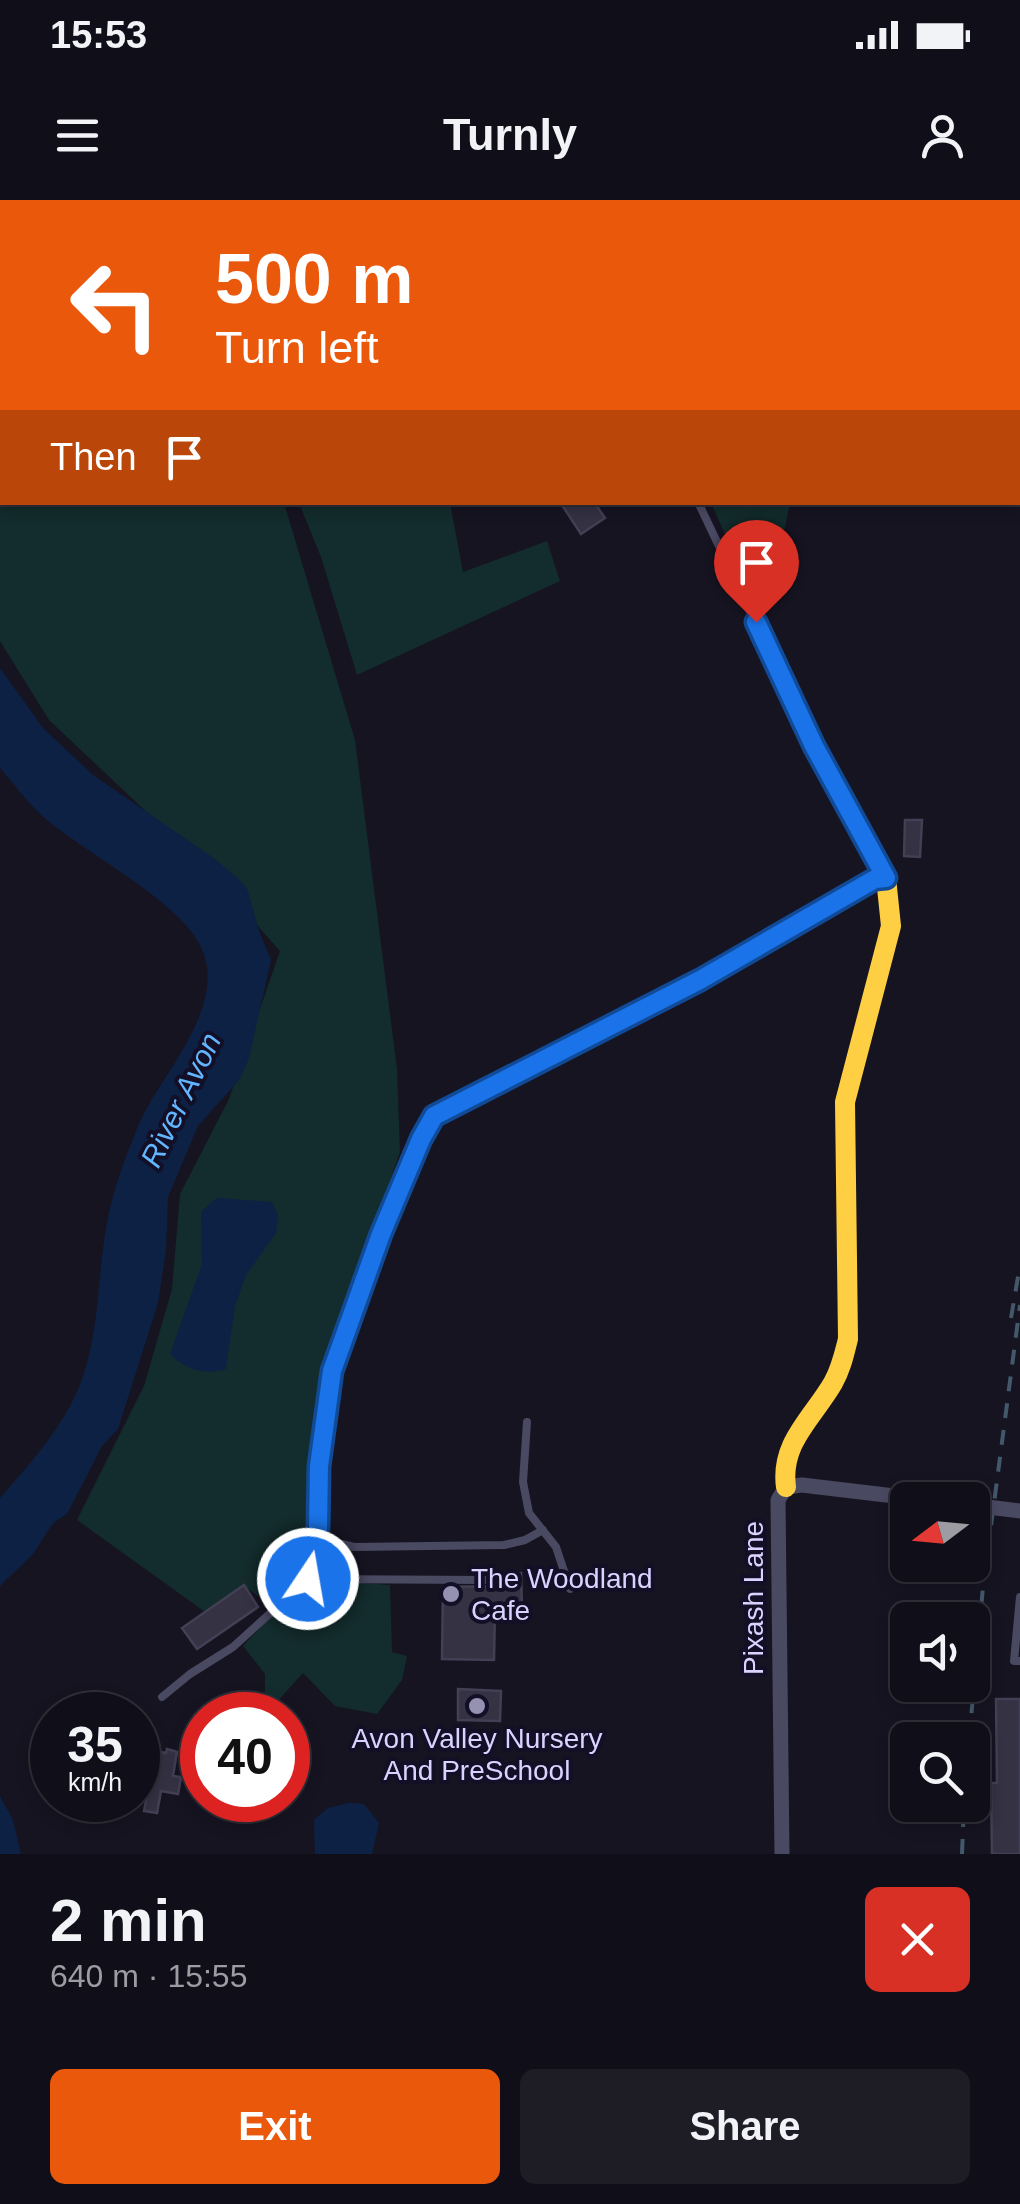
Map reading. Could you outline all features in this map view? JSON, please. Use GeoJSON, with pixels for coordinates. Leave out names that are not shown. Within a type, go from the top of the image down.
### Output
{"type":"FeatureCollection","features":[{"type":"Feature","properties":{"kind":"street"},"geometry":{"type":"LineString","coordinates":[[308,1579],[318,1528],[319,1466],[332,1371],[381,1234],[434,1116],[700,980],[875,879],[886,878],[891,926],[845,1102],[848,1339],[839,1372],[787,1452],[780,1470],[786,1488]]}},
{"type":"Feature","properties":{"kind":"street","name":"Pixash Lane"},"geometry":{"type":"LineString","coordinates":[[782,1854],[778,1500],[786,1488],[802,1485],[890,1495]]}},
{"type":"Feature","properties":{"kind":"street"},"geometry":{"type":"LineString","coordinates":[[990,1507],[1020,1511]]}},
{"type":"Feature","properties":{"kind":"lane"},"geometry":{"type":"LineString","coordinates":[[699,505],[814,746],[886,878]]}},
{"type":"Feature","properties":{"kind":"lane"},"geometry":{"type":"LineString","coordinates":[[527,1422],[524,1482],[529,1513],[556,1547],[570,1589]]}},
{"type":"Feature","properties":{"kind":"lane"},"geometry":{"type":"LineString","coordinates":[[318,1528],[330,1541],[354,1547],[504,1546],[543,1530]]}},
{"type":"Feature","properties":{"kind":"lane"},"geometry":{"type":"LineString","coordinates":[[162,1697],[233,1647],[308,1579],[486,1580]]}},
{"type":"Feature","properties":{"kind":"lane"},"geometry":{"type":"LineString","coordinates":[[1020,1597],[1014,1661],[1020,1662]]}},
{"type":"Feature","properties":{"kind":"green space"},"geometry":{"type":"Polygon","coordinates":[[[0,505],[285,505],[355,740],[397,1069],[400,1152],[325,1365],[309,1579],[390,1585],[392,1652],[407,1656],[402,1680],[377,1714],[335,1706],[303,1673],[286,1692],[265,1692],[265,1674],[243,1646],[302,1583],[270,1605],[244,1586],[205,1612],[77,1520],[144,1386],[172,1289],[180,1194],[229,1099],[280,951],[208,870],[49,720],[0,641],[0,505]]]}},
{"type":"Feature","properties":{"kind":"green space"},"geometry":{"type":"Polygon","coordinates":[[[450,505],[463,572],[547,541],[560,581],[357,675],[321,557],[301,508],[450,505]]]}},
{"type":"Feature","properties":{"kind":"green space"},"geometry":{"type":"Polygon","coordinates":[[[712,505],[790,505],[772,588],[753,597],[712,505]]]}},
{"type":"Feature","properties":{"kind":"water","name":"River Avon"},"geometry":{"type":"Polygon","coordinates":[[[0,668],[43,728],[93,775],[241,881],[271,960],[249,1058],[240,1079],[198,1126],[168,1197],[158,1303],[118,1429],[102,1446],[67,1514],[53,1523],[33,1554],[0,1586],[0,1498],[54,1431],[79,1387],[92,1343],[106,1231],[116,1186],[140,1122],[201,1013],[207,966],[199,943],[187,926],[150,893],[46,819],[0,768],[0,668]]]}},
{"type":"Feature","properties":{"kind":"water"},"geometry":{"type":"Polygon","coordinates":[[[217,1198],[272,1202],[278,1215],[276,1233],[246,1275],[235,1306],[226,1369],[203,1371],[182,1364],[170,1354],[202,1264],[201,1212],[217,1198]]]}},
{"type":"Feature","properties":{"kind":"water"},"geometry":{"type":"Polygon","coordinates":[[[0,1796],[13,1820],[21,1854],[0,1854],[0,1796]]]}},
{"type":"Feature","properties":{"kind":"water"},"geometry":{"type":"Polygon","coordinates":[[[364,1804],[379,1823],[372,1854],[315,1854],[314,1820],[328,1808],[364,1804]]]}},
{"type":"Feature","properties":{"kind":"building"},"geometry":{"type":"Polygon","coordinates":[[[562,505],[596,505],[605,518],[581,534],[562,505]]]}},
{"type":"Feature","properties":{"kind":"building"},"geometry":{"type":"Polygon","coordinates":[[[905,820],[922,820],[920,857],[904,856],[905,820]]]}},
{"type":"Feature","properties":{"kind":"building"},"geometry":{"type":"Polygon","coordinates":[[[521,1573],[522,1607],[495,1607],[494,1660],[442,1659],[443,1587],[497,1586],[501,1574],[521,1573]]]}},
{"type":"Feature","properties":{"kind":"building"},"geometry":{"type":"Polygon","coordinates":[[[244,1585],[258,1607],[197,1649],[182,1628],[244,1585]]]}},
{"type":"Feature","properties":{"kind":"building"},"geometry":{"type":"Polygon","coordinates":[[[458,1689],[501,1691],[500,1721],[458,1720],[458,1689]]]}},
{"type":"Feature","properties":{"kind":"building"},"geometry":{"type":"Polygon","coordinates":[[[996,1699],[1020,1699],[1020,1854],[992,1854],[991,1783],[997,1783],[996,1699]]]}},
{"type":"Feature","properties":{"kind":"building"},"geometry":{"type":"Polygon","coordinates":[[[167,1749],[177,1752],[173,1776],[180,1777],[180,1783],[178,1794],[161,1791],[160,1796],[160,1752],[166,1753],[167,1749]]]}},
{"type":"Feature","properties":{"kind":"railway"},"geometry":{"type":"LineString","coordinates":[[1011,1318],[1020,1265]]}},
{"type":"Feature","properties":{"kind":"railway"},"geometry":{"type":"LineString","coordinates":[[971,1722],[983,1587],[1020,1305]]}},
{"type":"Feature","properties":{"kind":"railway"},"geometry":{"type":"LineString","coordinates":[[962,1854],[963,1822]]}},
{"type":"Feature","properties":{"kind":"traffic: slow"},"geometry":{"type":"LineString","coordinates":[[763,943],[875,879],[886,878],[891,926],[845,1102],[848,1339],[836,1378],[793,1444],[785,1471],[786,1487]]}},
{"type":"Feature","properties":{"kind":"traffic: slow"},"geometry":{"type":"LineString","coordinates":[[308,1579],[318,1528],[319,1466],[332,1371],[381,1233],[425,1132]]}},
{"type":"Feature","properties":{"kind":"traffic: jam"},"geometry":{"type":"LineString","coordinates":[[425,1132],[434,1117],[700,980],[763,943]]}},
{"type":"Feature","properties":{"kind":"place","name":"The Woodland Cafe"},"geometry":{"type":"Point","coordinates":[451,1594]}},
{"type":"Feature","properties":{"kind":"place","name":"Avon Valley Nursery And PreSchool"},"geometry":{"type":"Point","coordinates":[477,1706]}},
{"type":"Feature","properties":{"kind":"route"},"geometry":{"type":"LineString","coordinates":[[308,1579],[318,1528],[319,1466],[332,1371],[381,1234],[434,1116],[700,980],[875,879],[886,878],[814,746],[756,622]]}}]}
